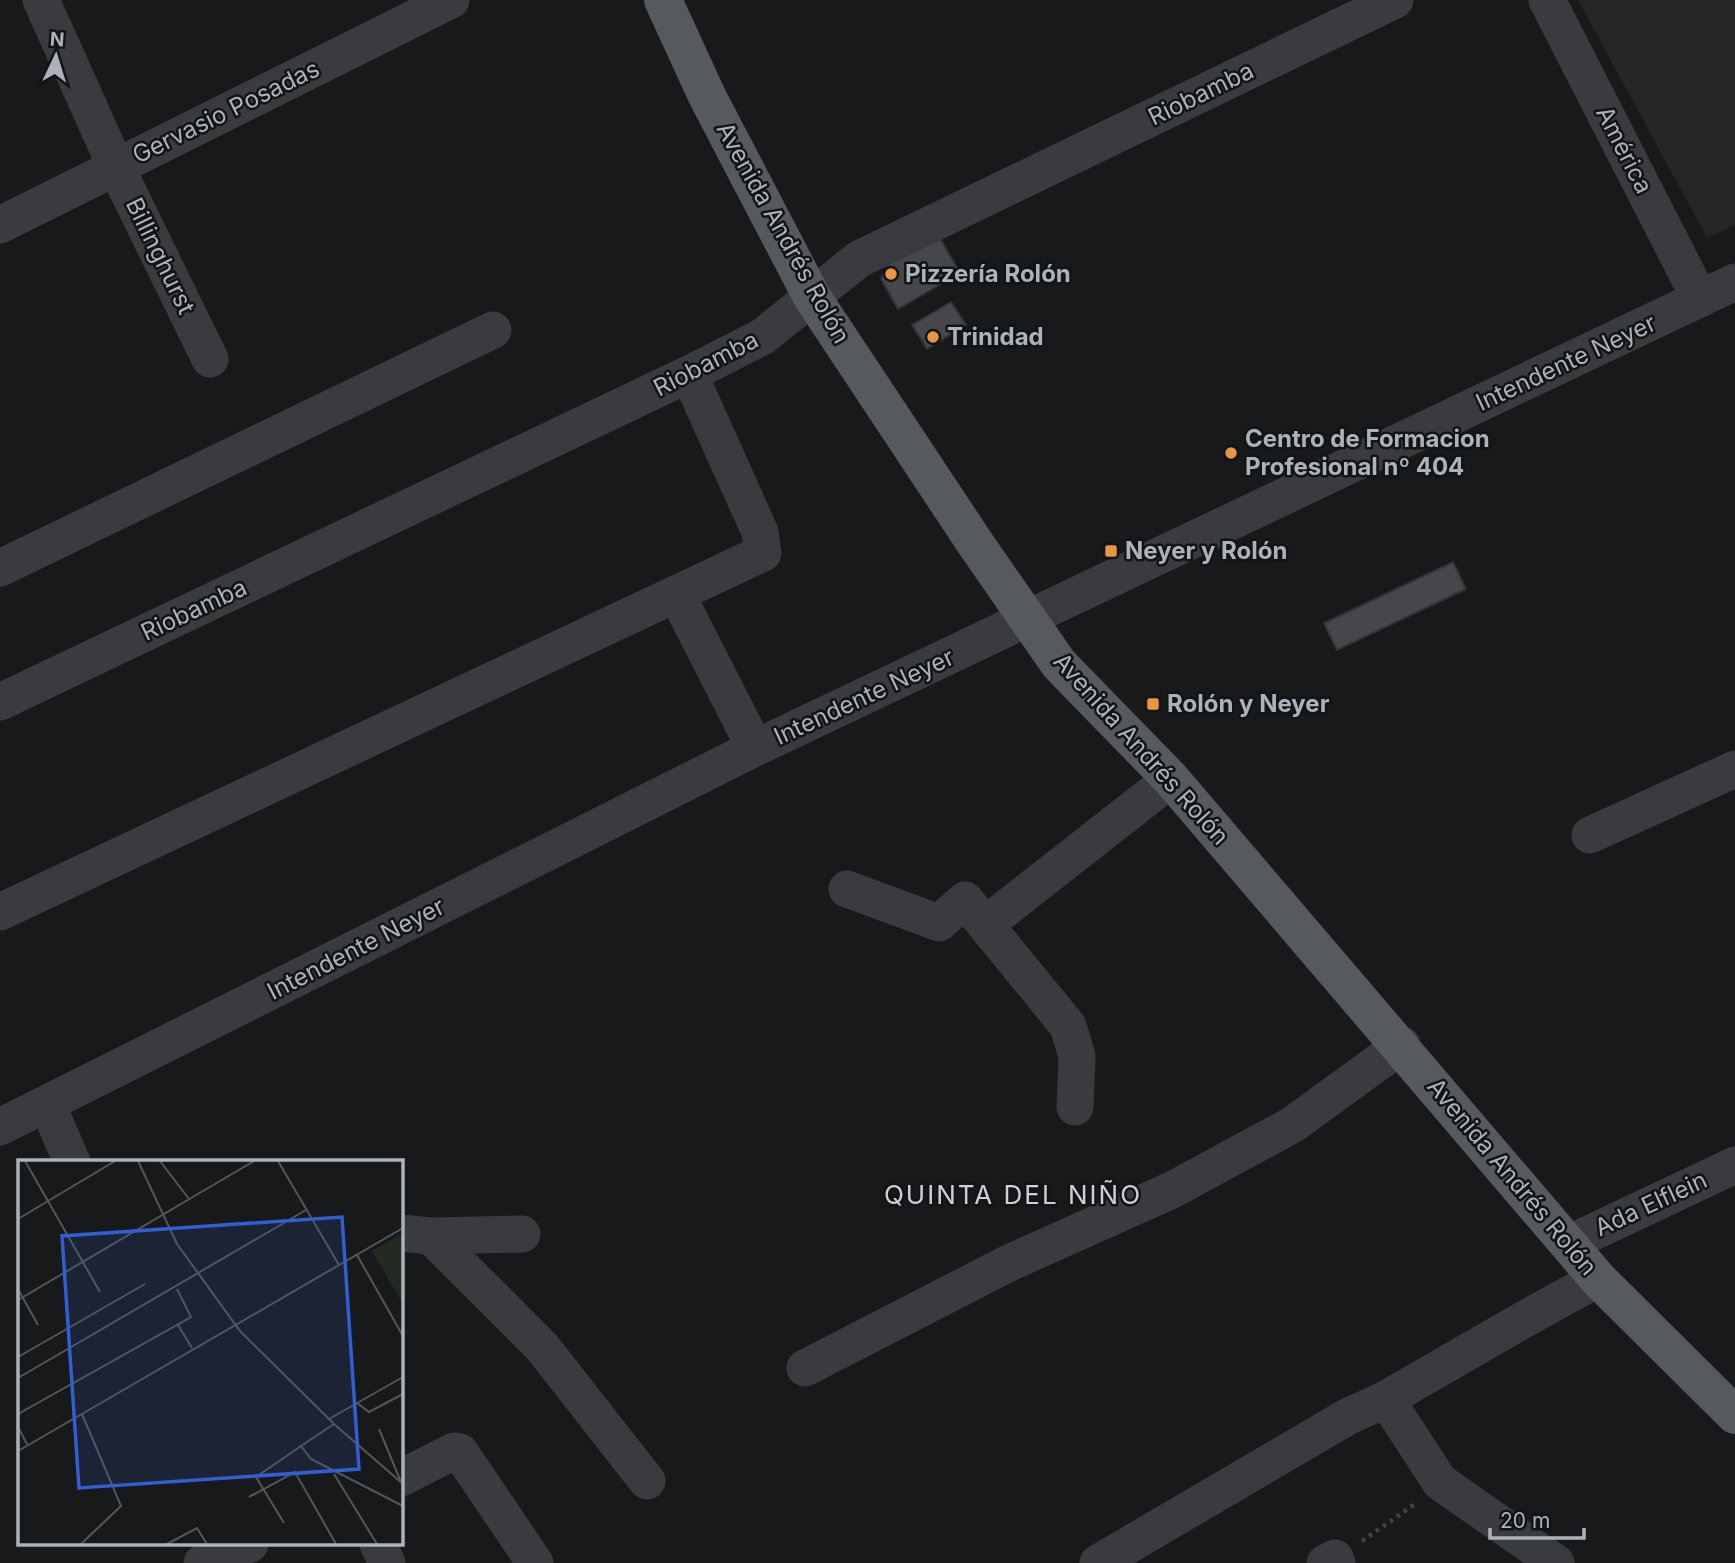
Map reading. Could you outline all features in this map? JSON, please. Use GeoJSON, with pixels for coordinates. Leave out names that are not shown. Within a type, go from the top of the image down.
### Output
{"type":"FeatureCollection","features":[{"type":"Feature","properties":{"kind":"main road","name":"Avenida Andrés Rolón"},"geometry":{"type":"LineString","coordinates":[[663,0],[707,96],[812,297],[1059,664],[1171,779],[1402,1045],[1598,1279],[1735,1415]]}},
{"type":"Feature","properties":{"kind":"street","name":"Billinghurst"},"geometry":{"type":"LineString","coordinates":[[41,0],[116,167],[210,359]]}},
{"type":"Feature","properties":{"kind":"street","name":"Gervasio Posadas"},"geometry":{"type":"LineString","coordinates":[[0,225],[451,0]]}},
{"type":"Feature","properties":{"kind":"street","name":"Riobamba"},"geometry":{"type":"LineString","coordinates":[[0,702],[689,374],[762,337],[859,259],[1395,0]]}},
{"type":"Feature","properties":{"kind":"street","name":"América"},"geometry":{"type":"LineString","coordinates":[[1547,0],[1700,299]]}},
{"type":"Feature","properties":{"kind":"street","name":"Intendente Neyer"},"geometry":{"type":"LineString","coordinates":[[0,1127],[755,748],[1735,282]]}},
{"type":"Feature","properties":{"kind":"street"},"geometry":{"type":"LineString","coordinates":[[0,568],[493,330]]}},
{"type":"Feature","properties":{"kind":"street"},"geometry":{"type":"LineString","coordinates":[[0,912],[763,553],[760,531],[689,374]]}},
{"type":"Feature","properties":{"kind":"street"},"geometry":{"type":"LineString","coordinates":[[677,595],[755,748]]}},
{"type":"Feature","properties":{"kind":"street"},"geometry":{"type":"LineString","coordinates":[[1590,835],[1735,769]]}},
{"type":"Feature","properties":{"kind":"street"},"geometry":{"type":"LineString","coordinates":[[986,924],[1171,779]]}},
{"type":"Feature","properties":{"kind":"street"},"geometry":{"type":"LineString","coordinates":[[847,890],[939,923],[965,900],[1068,1026],[1077,1056],[1075,1107]]}},
{"type":"Feature","properties":{"kind":"street"},"geometry":{"type":"LineString","coordinates":[[805,1368],[1009,1263],[1172,1190],[1292,1125],[1402,1045]]}},
{"type":"Feature","properties":{"kind":"street"},"geometry":{"type":"LineString","coordinates":[[47,1104],[71,1160]]}},
{"type":"Feature","properties":{"kind":"street","name":"Ada Elflein"},"geometry":{"type":"LineString","coordinates":[[1568,1244],[1735,1165]]}},
{"type":"Feature","properties":{"kind":"street"},"geometry":{"type":"LineString","coordinates":[[416,1234],[522,1234]]}},
{"type":"Feature","properties":{"kind":"street"},"geometry":{"type":"LineString","coordinates":[[416,1234],[542,1347],[647,1481]]}},
{"type":"Feature","properties":{"kind":"street"},"geometry":{"type":"LineString","coordinates":[[1098,1563],[1347,1417],[1386,1399],[1465,1354],[1509,1325],[1598,1279]]}},
{"type":"Feature","properties":{"kind":"street"},"geometry":{"type":"LineString","coordinates":[[1386,1399],[1440,1482],[1556,1563]]}},
{"type":"Feature","properties":{"kind":"street"},"geometry":{"type":"LineString","coordinates":[[402,1477],[454,1451],[460,1452],[535,1563]]}},
{"type":"Feature","properties":{"kind":"street"},"geometry":{"type":"LineString","coordinates":[[204,1558],[243,1546]]}},
{"type":"Feature","properties":{"kind":"street"},"geometry":{"type":"LineString","coordinates":[[379,1546],[387,1563]]}},
{"type":"Feature","properties":{"kind":"path"},"geometry":{"type":"LineString","coordinates":[[1332,1561],[1401,1515],[1440,1482]]}},
{"type":"Feature","properties":{"kind":"shaded area"},"geometry":{"type":"Polygon","coordinates":[[[1578,0],[1735,0],[1735,225],[1707,238],[1578,0]]]}},
{"type":"Feature","properties":{"kind":"building"},"geometry":{"type":"Polygon","coordinates":[[[937,233],[960,273],[898,309],[881,279],[889,261],[937,233]]]}},
{"type":"Feature","properties":{"kind":"building","name":"Trinidad"},"geometry":{"type":"Polygon","coordinates":[[[951,302],[966,325],[927,349],[912,325],[951,302]]]}},
{"type":"Feature","properties":{"kind":"building"},"geometry":{"type":"Polygon","coordinates":[[[1453,562],[1466,589],[1337,650],[1324,623],[1453,562]]]}},
{"type":"Feature","properties":{"kind":"place","name":"Pizzería Rolón"},"geometry":{"type":"Point","coordinates":[891,274]}},
{"type":"Feature","properties":{"kind":"place","name":"Trinidad"},"geometry":{"type":"Point","coordinates":[933,337]}},
{"type":"Feature","properties":{"kind":"place","name":"Centro de Formacion Profesional nº 404"},"geometry":{"type":"Point","coordinates":[1231,453]}},
{"type":"Feature","properties":{"kind":"place","name":"Neyer y Rolón"},"geometry":{"type":"Point","coordinates":[1111,551]}},
{"type":"Feature","properties":{"kind":"place","name":"Rolón y Neyer"},"geometry":{"type":"Point","coordinates":[1153,704]}},
{"type":"Feature","properties":{"kind":"district","name":"QUINTA DEL NIÑO"},"geometry":{"type":"Point","coordinates":[1013,1195]}}]}
